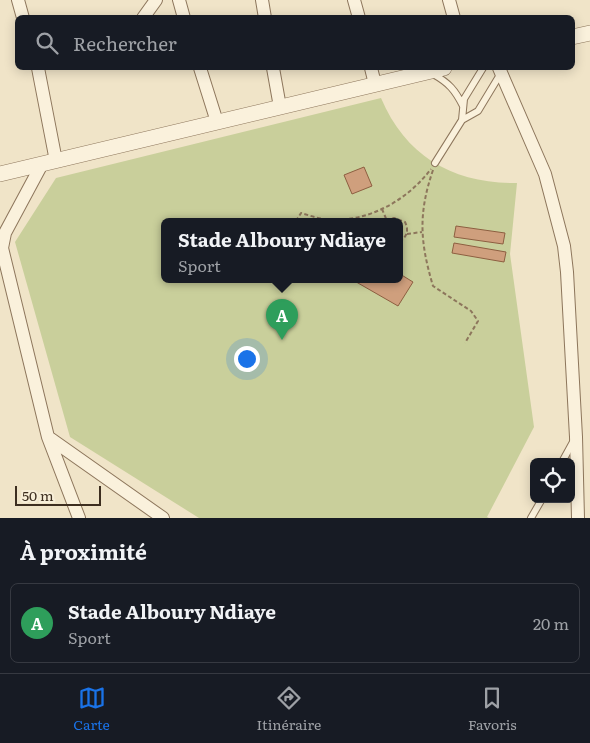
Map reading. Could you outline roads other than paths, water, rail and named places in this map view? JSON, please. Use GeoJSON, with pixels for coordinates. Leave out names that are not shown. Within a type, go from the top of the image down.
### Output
{"type":"FeatureCollection","features":[{"type":"Feature","properties":{"kind":"street"},"geometry":{"type":"LineString","coordinates":[[18,0],[23,15]]}},
{"type":"Feature","properties":{"kind":"street"},"geometry":{"type":"LineString","coordinates":[[146,15],[156,0]]}},
{"type":"Feature","properties":{"kind":"street"},"geometry":{"type":"LineString","coordinates":[[178,0],[183,15]]}},
{"type":"Feature","properties":{"kind":"street"},"geometry":{"type":"LineString","coordinates":[[262,0],[264,15]]}},
{"type":"Feature","properties":{"kind":"street"},"geometry":{"type":"LineString","coordinates":[[354,0],[358,15]]}},
{"type":"Feature","properties":{"kind":"street"},"geometry":{"type":"LineString","coordinates":[[449,0],[453,15]]}},
{"type":"Feature","properties":{"kind":"street"},"geometry":{"type":"LineString","coordinates":[[575,36],[590,33]]}},
{"type":"Feature","properties":{"kind":"street"},"geometry":{"type":"LineString","coordinates":[[38,70],[49,163],[5,233],[2,248],[4,270],[48,437],[76,517]]}},
{"type":"Feature","properties":{"kind":"street"},"geometry":{"type":"LineString","coordinates":[[201,70],[217,122]]}},
{"type":"Feature","properties":{"kind":"street"},"geometry":{"type":"LineString","coordinates":[[273,70],[280,107]]}},
{"type":"Feature","properties":{"kind":"street"},"geometry":{"type":"LineString","coordinates":[[372,70],[375,84]]}},
{"type":"Feature","properties":{"kind":"street"},"geometry":{"type":"LineString","coordinates":[[0,174],[434,70]]}},
{"type":"Feature","properties":{"kind":"street"},"geometry":{"type":"LineString","coordinates":[[500,70],[545,174],[564,246],[576,437],[578,518]]}},
{"type":"Feature","properties":{"kind":"street"},"geometry":{"type":"LineString","coordinates":[[48,437],[163,518]]}},
{"type":"Feature","properties":{"kind":"lane"},"geometry":{"type":"LineString","coordinates":[[435,163],[462,120],[464,100],[482,70]]}},
{"type":"Feature","properties":{"kind":"lane"},"geometry":{"type":"LineString","coordinates":[[462,120],[478,112],[500,70]]}},
{"type":"Feature","properties":{"kind":"lane"},"geometry":{"type":"LineString","coordinates":[[420,73],[432,73],[445,81],[456,92],[463,106]]}},
{"type":"Feature","properties":{"kind":"lane"},"geometry":{"type":"LineString","coordinates":[[564,458],[576,437]]}},
{"type":"Feature","properties":{"kind":"lane"},"geometry":{"type":"LineString","coordinates":[[531,518],[540,503]]}},
{"type":"Feature","properties":{"kind":"place","name":"Stade Alboury Ndiaye"},"geometry":{"type":"Point","coordinates":[282,340]}}]}
